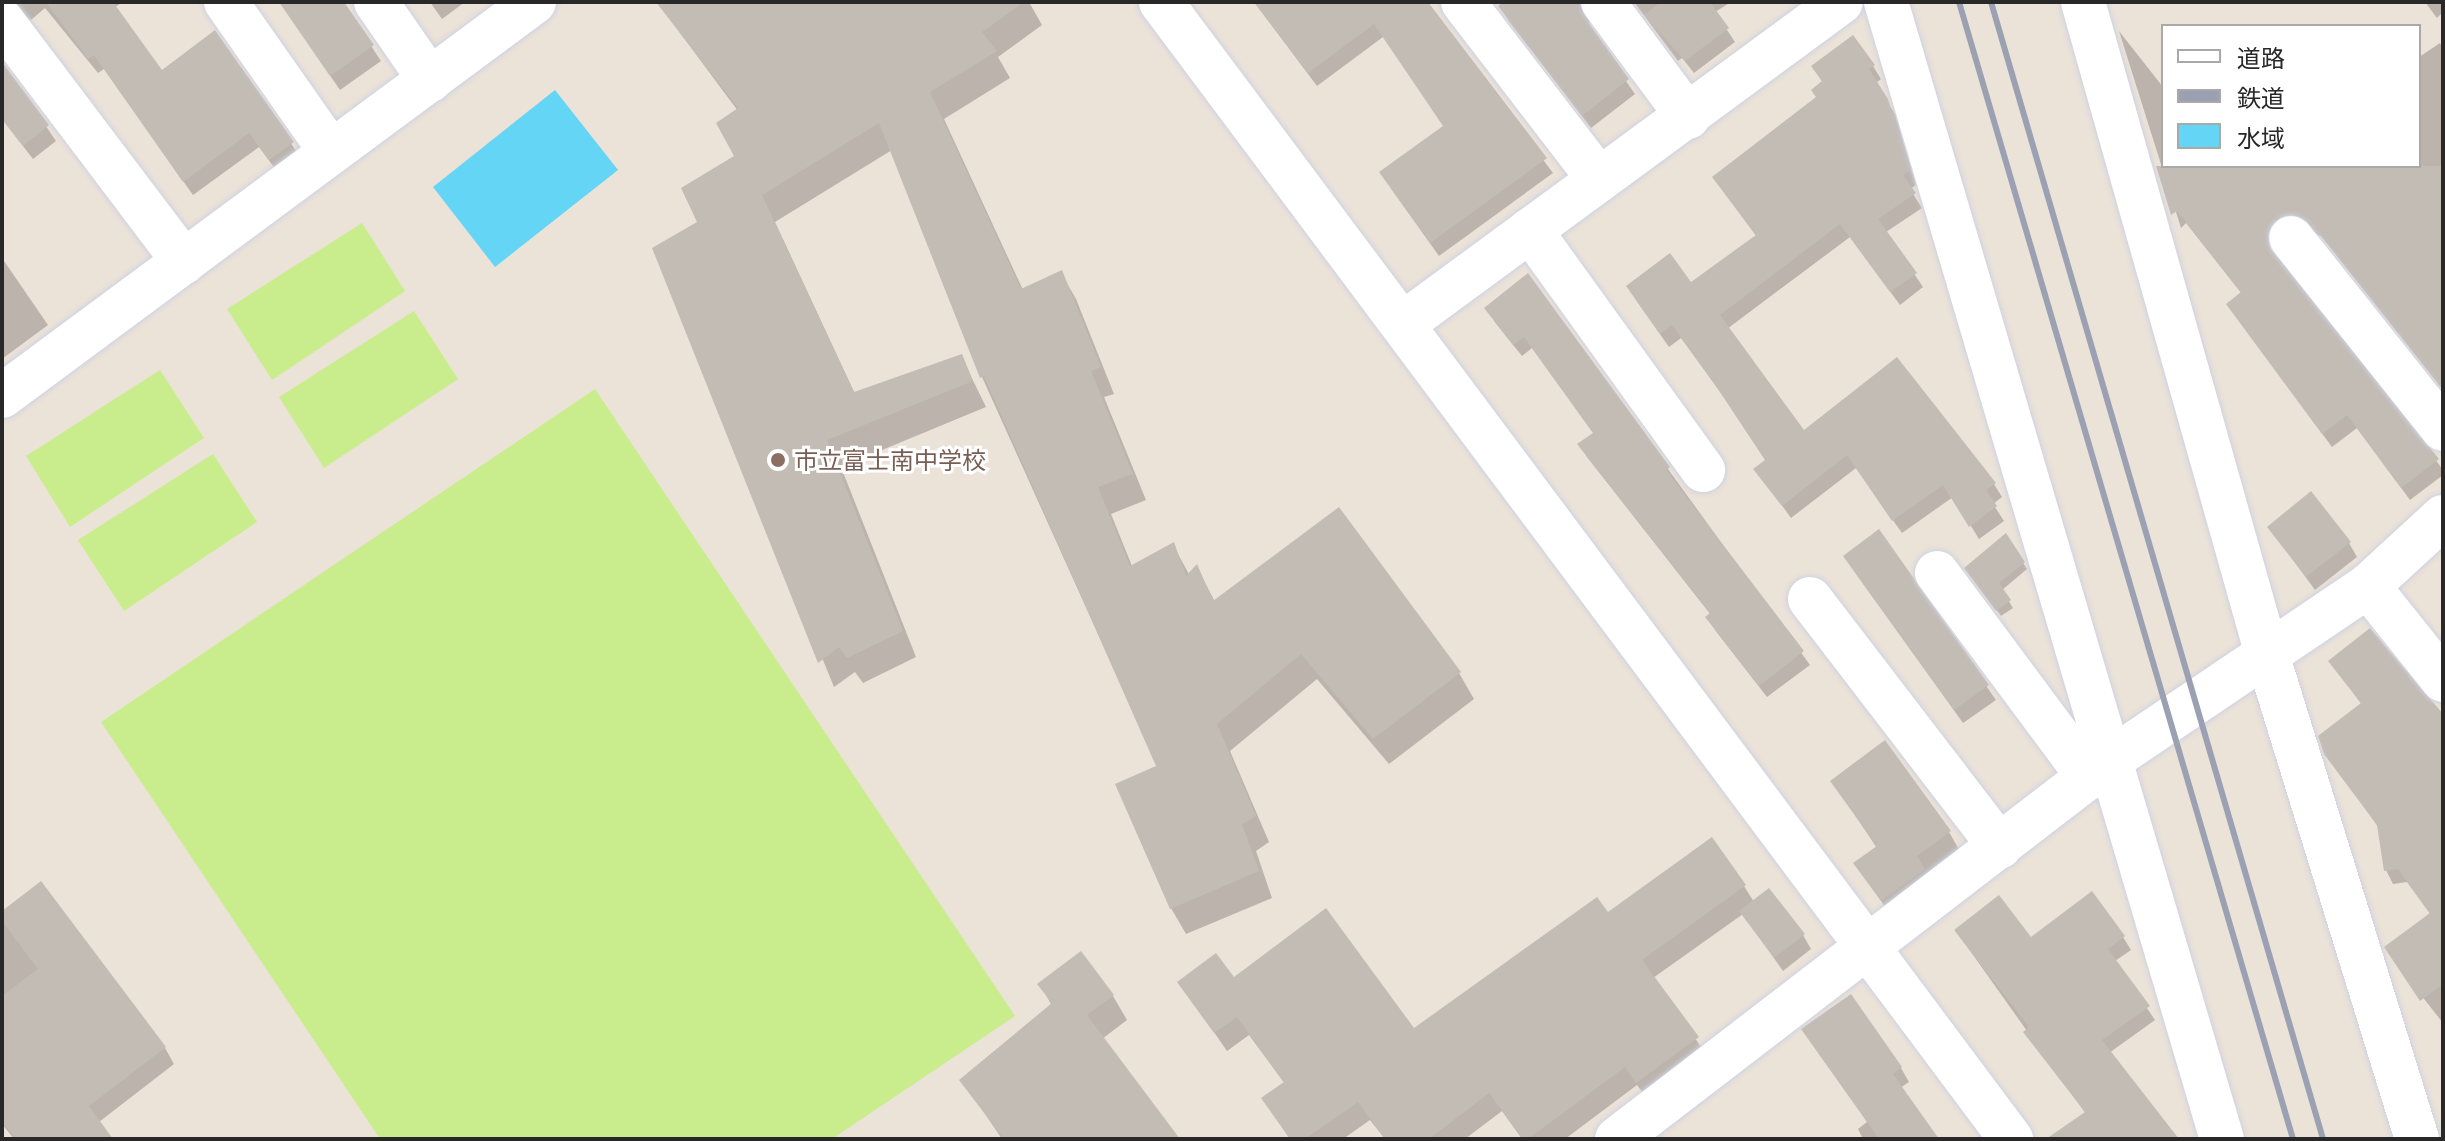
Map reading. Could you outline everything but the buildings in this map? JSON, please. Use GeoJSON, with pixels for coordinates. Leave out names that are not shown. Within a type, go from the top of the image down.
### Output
{"type":"FeatureCollection","features":[{"type":"Feature","properties":{"kind":"street"},"geometry":{"type":"LineString","coordinates":[[226,2],[331,152]]}},
{"type":"Feature","properties":{"kind":"street"},"geometry":{"type":"LineString","coordinates":[[376,2],[430,80]]}},
{"type":"Feature","properties":{"kind":"street"},"geometry":{"type":"LineString","coordinates":[[3,392],[534,2]]}},
{"type":"Feature","properties":{"kind":"street"},"geometry":{"type":"LineString","coordinates":[[1161,2],[1404,323],[2011,1139]]}},
{"type":"Feature","properties":{"kind":"street"},"geometry":{"type":"LineString","coordinates":[[1463,2],[1598,178]]}},
{"type":"Feature","properties":{"kind":"street"},"geometry":{"type":"LineString","coordinates":[[1603,2],[1688,117]]}},
{"type":"Feature","properties":{"kind":"street"},"geometry":{"type":"LineString","coordinates":[[1404,323],[1841,2]]}},
{"type":"Feature","properties":{"kind":"street"},"geometry":{"type":"LineString","coordinates":[[1886,2],[2101,768],[2222,1139]]}},
{"type":"Feature","properties":{"kind":"street"},"geometry":{"type":"LineString","coordinates":[[2083,2],[2266,651],[2417,1139]]}},
{"type":"Feature","properties":{"kind":"street"},"geometry":{"type":"LineString","coordinates":[[2,21],[184,262]]}},
{"type":"Feature","properties":{"kind":"street"},"geometry":{"type":"LineString","coordinates":[[1530,230],[1703,470]]}},
{"type":"Feature","properties":{"kind":"street"},"geometry":{"type":"LineString","coordinates":[[2291,238],[2443,429]]}},
{"type":"Feature","properties":{"kind":"street"},"geometry":{"type":"LineString","coordinates":[[1617,1139],[1871,948],[2101,768],[2266,651],[2368,586],[2443,517]]}},
{"type":"Feature","properties":{"kind":"street"},"geometry":{"type":"LineString","coordinates":[[1937,573],[2101,768]]}},
{"type":"Feature","properties":{"kind":"street"},"geometry":{"type":"LineString","coordinates":[[2368,586],[2443,680]]}},
{"type":"Feature","properties":{"kind":"street"},"geometry":{"type":"LineString","coordinates":[[1810,599],[2000,847]]}},
{"type":"Feature","properties":{"kind":"green space"},"geometry":{"type":"Polygon","coordinates":[[[362,223],[405,291],[272,380],[227,309],[362,223]]]}},
{"type":"Feature","properties":{"kind":"green space"},"geometry":{"type":"Polygon","coordinates":[[[414,311],[458,379],[324,468],[279,397],[414,311]]]}},
{"type":"Feature","properties":{"kind":"green space"},"geometry":{"type":"Polygon","coordinates":[[[160,370],[204,438],[70,527],[26,456],[160,370]]]}},
{"type":"Feature","properties":{"kind":"green space"},"geometry":{"type":"Polygon","coordinates":[[[595,389],[1015,1016],[832,1139],[380,1139],[101,722],[595,389]]]}},
{"type":"Feature","properties":{"kind":"green space"},"geometry":{"type":"Polygon","coordinates":[[[213,454],[257,522],[124,611],[78,540],[213,454]]]}},
{"type":"Feature","properties":{"kind":"water"},"geometry":{"type":"Polygon","coordinates":[[[555,90],[618,170],[495,267],[433,187],[555,90]]]}},
{"type":"Feature","properties":{"kind":"railway"},"geometry":{"type":"LineString","coordinates":[[1959,2],[2293,1139]]}},
{"type":"Feature","properties":{"kind":"railway"},"geometry":{"type":"LineString","coordinates":[[1991,2],[2323,1139]]}},
{"type":"Feature","properties":{"kind":"place","name":"市立富士南中学校"},"geometry":{"type":"Point","coordinates":[778,460]}}]}
